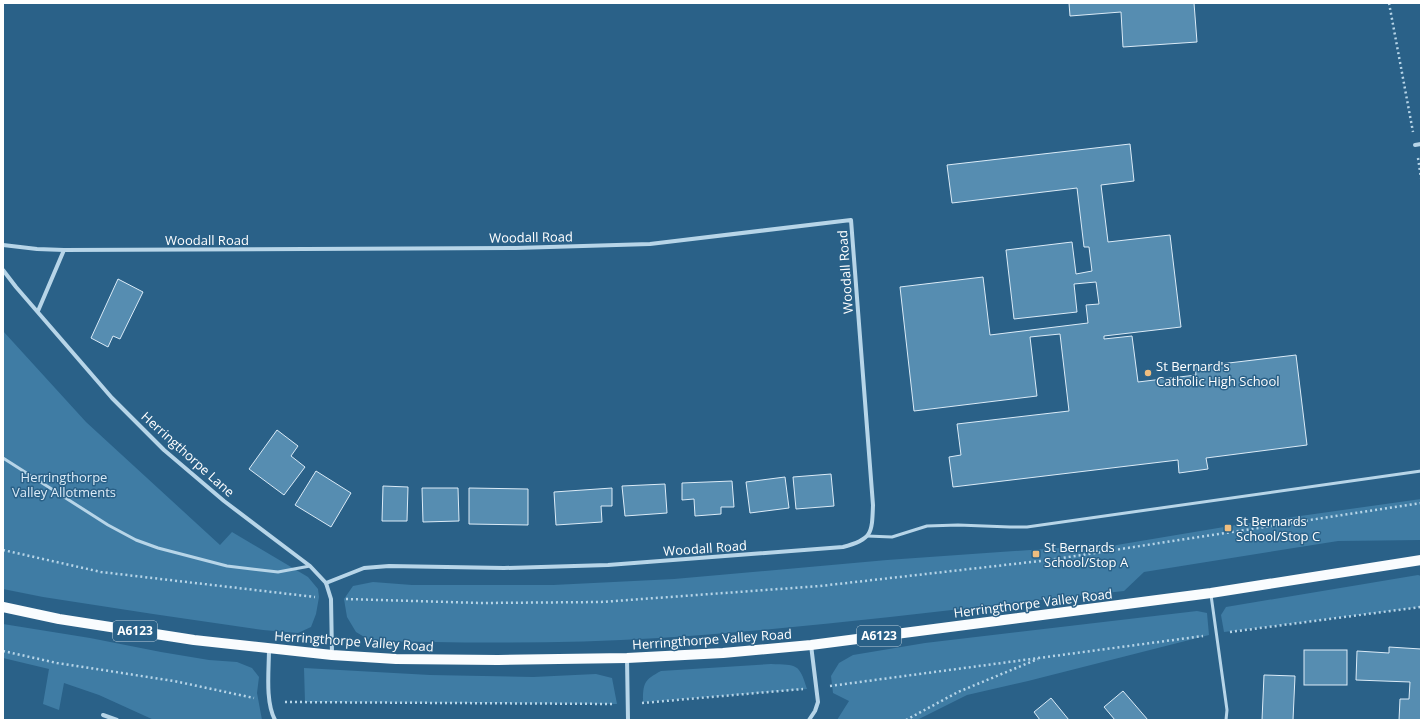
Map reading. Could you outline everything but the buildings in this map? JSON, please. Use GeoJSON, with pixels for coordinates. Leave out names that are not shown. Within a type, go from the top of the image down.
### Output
{"type":"FeatureCollection","features":[{"type":"Feature","properties":{"kind":"main road","name":"Herringthorpe Valley Road"},"geometry":{"type":"LineString","coordinates":[[3,607],[59,619],[194,640],[332,655],[404,659],[498,660],[627,658],[723,653],[811,645],[1211,593],[1421,560]]}},
{"type":"Feature","properties":{"kind":"street"},"geometry":{"type":"LineString","coordinates":[[1415,145],[1421,144]]}},
{"type":"Feature","properties":{"kind":"street","name":"Woodall Road"},"geometry":{"type":"LineString","coordinates":[[3,245],[37,249],[64,250],[516,248],[650,244],[851,220],[873,505],[872,525],[867,536],[860,542],[843,547],[608,565],[504,568],[389,566],[364,568],[326,583]]}},
{"type":"Feature","properties":{"kind":"street"},"geometry":{"type":"LineString","coordinates":[[38,311],[64,250]]}},
{"type":"Feature","properties":{"kind":"street","name":"Herringthorpe Lane"},"geometry":{"type":"LineString","coordinates":[[3,270],[112,398],[164,450],[224,501],[310,566],[326,583],[331,599],[332,655]]}},
{"type":"Feature","properties":{"kind":"street"},"geometry":{"type":"LineString","coordinates":[[809,720],[815,711],[818,702],[811,645]]}},
{"type":"Feature","properties":{"kind":"street"},"geometry":{"type":"LineString","coordinates":[[269,648],[269,702],[275,720]]}},
{"type":"Feature","properties":{"kind":"street"},"geometry":{"type":"LineString","coordinates":[[627,658],[628,720]]}},
{"type":"Feature","properties":{"kind":"street"},"geometry":{"type":"LineString","coordinates":[[103,715],[117,720]]}},
{"type":"Feature","properties":{"kind":"lane"},"geometry":{"type":"LineString","coordinates":[[3,458],[108,525],[136,540],[158,548],[227,566],[278,572],[310,566]]}},
{"type":"Feature","properties":{"kind":"lane"},"geometry":{"type":"LineString","coordinates":[[867,536],[892,537],[927,526],[958,525],[1010,528],[1027,527],[1421,471]]}},
{"type":"Feature","properties":{"kind":"lane"},"geometry":{"type":"LineString","coordinates":[[1211,593],[1227,710],[1226,720]]}},
{"type":"Feature","properties":{"kind":"path"},"geometry":{"type":"LineString","coordinates":[[1389,3],[1421,178]]}},
{"type":"Feature","properties":{"kind":"path"},"geometry":{"type":"LineString","coordinates":[[906,720],[958,692],[1042,658]]}},
{"type":"Feature","properties":{"kind":"green space","name":"Herringthorpe Valley Allotments"},"geometry":{"type":"Polygon","coordinates":[[[3,331],[86,422],[220,545],[232,532],[308,577],[318,589],[319,597],[316,614],[311,627],[298,633],[263,630],[43,597],[3,589],[3,331]]]}},
{"type":"Feature","properties":{"kind":"green space"},"geometry":{"type":"Polygon","coordinates":[[[1421,499],[1421,540],[1338,541],[1144,572],[1124,591],[776,629],[659,638],[587,641],[479,643],[371,641],[356,632],[347,617],[344,599],[353,586],[373,582],[412,585],[553,585],[674,579],[887,560],[1059,548],[1069,553],[1236,525],[1421,499]]]}},
{"type":"Feature","properties":{"kind":"green space"},"geometry":{"type":"Polygon","coordinates":[[[1418,575],[1421,576],[1421,607],[1224,632],[1221,615],[1226,607],[1418,575]]]}},
{"type":"Feature","properties":{"kind":"green space"},"geometry":{"type":"Polygon","coordinates":[[[1197,611],[1207,613],[1209,635],[967,695],[917,720],[837,720],[849,701],[833,693],[831,676],[839,663],[853,655],[925,643],[1197,611]]]}},
{"type":"Feature","properties":{"kind":"green space"},"geometry":{"type":"Polygon","coordinates":[[[3,624],[209,660],[237,662],[252,668],[259,677],[257,693],[262,720],[154,720],[99,695],[64,683],[59,710],[43,704],[49,669],[3,658],[3,624]]]}},
{"type":"Feature","properties":{"kind":"green space"},"geometry":{"type":"Polygon","coordinates":[[[771,664],[792,665],[796,667],[802,674],[807,689],[643,702],[644,686],[651,677],[661,671],[771,664]]]}},
{"type":"Feature","properties":{"kind":"green space"},"geometry":{"type":"Polygon","coordinates":[[[304,668],[430,675],[533,677],[596,674],[612,678],[617,704],[305,702],[304,668]]]}},
{"type":"Feature","properties":{"kind":"place","name":"St Bernard's Catholic High School"},"geometry":{"type":"Point","coordinates":[1148,373]}},
{"type":"Feature","properties":{"kind":"place","name":"St Bernards School/Stop C"},"geometry":{"type":"Point","coordinates":[1228,528]}},
{"type":"Feature","properties":{"kind":"place","name":"St Bernards School/Stop A"},"geometry":{"type":"Point","coordinates":[1036,554]}}]}
